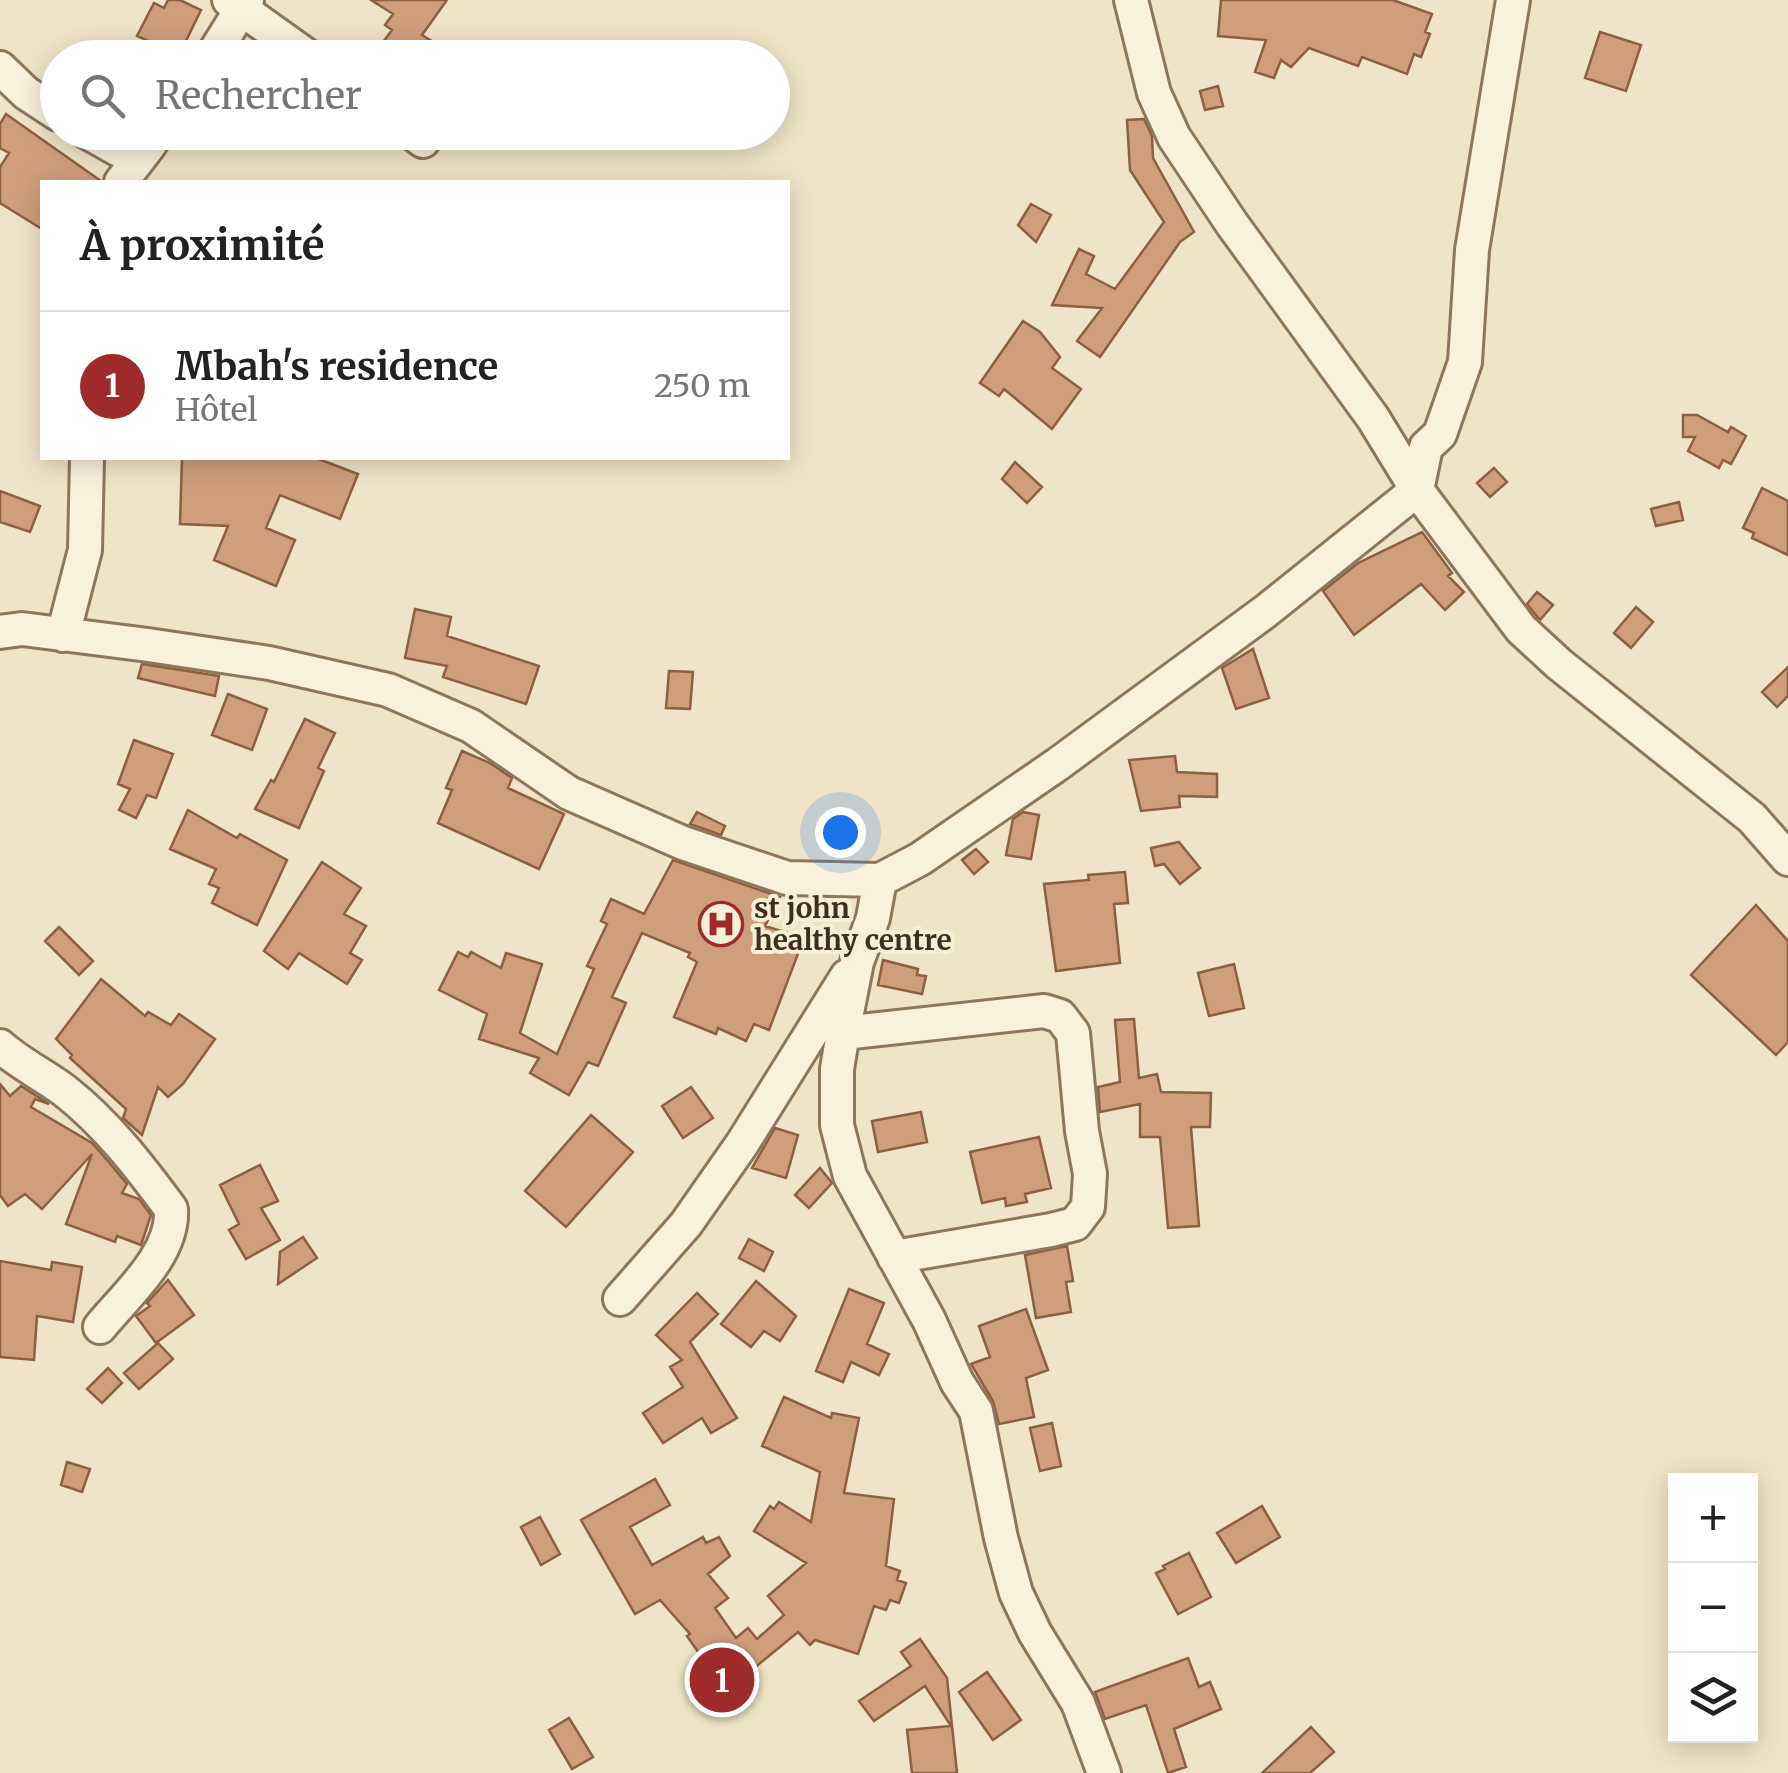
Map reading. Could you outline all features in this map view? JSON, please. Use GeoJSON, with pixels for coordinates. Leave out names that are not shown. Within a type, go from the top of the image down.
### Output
{"type":"FeatureCollection","features":[{"type":"Feature","properties":{"kind":"street"},"geometry":{"type":"LineString","coordinates":[[1131,0],[1154,93],[1174,137],[1232,224],[1341,372],[1417,490],[1521,628],[1559,664],[1739,808],[1788,859]]}},
{"type":"Feature","properties":{"kind":"street"},"geometry":{"type":"LineString","coordinates":[[0,632],[22,629],[269,663],[388,690],[471,726],[569,793],[683,843],[787,878],[880,880],[920,860],[1058,764],[1266,612],[1417,490],[1426,447],[1440,434],[1465,362],[1472,250],[1513,0]]}},
{"type":"Feature","properties":{"kind":"street"},"geometry":{"type":"LineString","coordinates":[[220,40],[240,2],[288,40]]}},
{"type":"Feature","properties":{"kind":"street"},"geometry":{"type":"LineString","coordinates":[[1,71],[40,102]]}},
{"type":"Feature","properties":{"kind":"street"},"geometry":{"type":"LineString","coordinates":[[123,180],[145,150]]}},
{"type":"Feature","properties":{"kind":"street"},"geometry":{"type":"LineString","coordinates":[[63,635],[85,550],[87,460]]}},
{"type":"Feature","properties":{"kind":"street"},"geometry":{"type":"LineString","coordinates":[[880,880],[842,1033],[836,1125],[850,1176],[976,1412],[1016,1593],[1035,1633],[1078,1703],[1104,1773]]}},
{"type":"Feature","properties":{"kind":"street"},"geometry":{"type":"LineString","coordinates":[[620,1299],[697,1208],[857,962]]}},
{"type":"Feature","properties":{"kind":"street"},"geometry":{"type":"LineString","coordinates":[[842,1033],[1044,1012],[1060,1016],[1072,1034],[1090,1174],[1088,1207],[1082,1216],[1075,1224],[1051,1230],[894,1257]]}},
{"type":"Feature","properties":{"kind":"street"},"geometry":{"type":"LineString","coordinates":[[0,1046],[64,1090],[101,1123],[172,1209],[172,1226],[161,1252],[100,1327]]}},
{"type":"Feature","properties":{"kind":"building"},"geometry":{"type":"Polygon","coordinates":[[[168,0],[180,0],[201,10],[186,40],[146,40],[137,36],[154,3],[164,8],[168,0]]]}},
{"type":"Feature","properties":{"kind":"building"},"geometry":{"type":"Polygon","coordinates":[[[371,0],[447,0],[422,35],[430,40],[384,40],[392,30],[385,25],[393,14],[371,0]]]}},
{"type":"Feature","properties":{"kind":"building"},"geometry":{"type":"Polygon","coordinates":[[[1221,0],[1393,0],[1432,14],[1425,32],[1430,34],[1421,57],[1414,54],[1407,74],[1362,57],[1358,66],[1309,48],[1291,67],[1281,60],[1274,78],[1255,72],[1266,40],[1218,36],[1221,0]]]}},
{"type":"Feature","properties":{"kind":"building"},"geometry":{"type":"Polygon","coordinates":[[[1600,32],[1641,45],[1626,91],[1585,78],[1600,32]]]}},
{"type":"Feature","properties":{"kind":"building"},"geometry":{"type":"Polygon","coordinates":[[[1218,86],[1223,106],[1205,110],[1200,91],[1218,86]]]}},
{"type":"Feature","properties":{"kind":"building"},"geometry":{"type":"Polygon","coordinates":[[[6,114],[40,138],[40,150],[57,150],[100,180],[40,180],[40,228],[0,203],[0,167],[9,153],[0,148],[0,124],[6,114]]]}},
{"type":"Feature","properties":{"kind":"building"},"geometry":{"type":"Polygon","coordinates":[[[1144,119],[1152,136],[1153,158],[1194,232],[1180,242],[1100,357],[1077,341],[1102,308],[1052,305],[1079,249],[1094,256],[1086,274],[1115,289],[1164,222],[1130,170],[1127,120],[1144,119]]]}},
{"type":"Feature","properties":{"kind":"building"},"geometry":{"type":"Polygon","coordinates":[[[1031,204],[1051,215],[1036,242],[1018,225],[1031,204]]]}},
{"type":"Feature","properties":{"kind":"building"},"geometry":{"type":"Polygon","coordinates":[[[1023,321],[1040,332],[1060,357],[1052,368],[1081,389],[1052,429],[1004,389],[999,396],[980,383],[1023,321]]]}},
{"type":"Feature","properties":{"kind":"building"},"geometry":{"type":"Polygon","coordinates":[[[1683,415],[1697,415],[1728,432],[1731,427],[1746,436],[1731,464],[1723,460],[1719,468],[1688,451],[1695,437],[1683,437],[1683,415]]]}},
{"type":"Feature","properties":{"kind":"building"},"geometry":{"type":"Polygon","coordinates":[[[182,460],[321,460],[358,474],[340,519],[280,495],[266,528],[295,540],[276,586],[214,560],[228,526],[180,524],[182,460]]]}},
{"type":"Feature","properties":{"kind":"building"},"geometry":{"type":"Polygon","coordinates":[[[1015,462],[1042,487],[1027,503],[1002,479],[1015,462]]]}},
{"type":"Feature","properties":{"kind":"building"},"geometry":{"type":"Polygon","coordinates":[[[1494,468],[1507,482],[1490,497],[1477,483],[1494,468]]]}},
{"type":"Feature","properties":{"kind":"building"},"geometry":{"type":"Polygon","coordinates":[[[1762,488],[1788,501],[1788,555],[1752,538],[1754,533],[1743,528],[1762,488]]]}},
{"type":"Feature","properties":{"kind":"building"},"geometry":{"type":"Polygon","coordinates":[[[0,491],[40,506],[30,532],[0,522],[0,491]]]}},
{"type":"Feature","properties":{"kind":"building"},"geometry":{"type":"Polygon","coordinates":[[[1679,502],[1683,520],[1656,526],[1651,509],[1679,502]]]}},
{"type":"Feature","properties":{"kind":"building"},"geometry":{"type":"Polygon","coordinates":[[[1422,532],[1452,573],[1448,576],[1464,592],[1445,610],[1421,584],[1354,635],[1323,591],[1358,563],[1422,532]]]}},
{"type":"Feature","properties":{"kind":"building"},"geometry":{"type":"Polygon","coordinates":[[[1537,592],[1553,605],[1540,620],[1527,604],[1537,592]]]}},
{"type":"Feature","properties":{"kind":"building"},"geometry":{"type":"Polygon","coordinates":[[[1636,607],[1653,622],[1631,648],[1614,633],[1636,607]]]}},
{"type":"Feature","properties":{"kind":"building"},"geometry":{"type":"Polygon","coordinates":[[[415,609],[451,617],[447,636],[539,666],[526,704],[443,677],[447,666],[405,658],[415,609]]]}},
{"type":"Feature","properties":{"kind":"building"},"geometry":{"type":"Polygon","coordinates":[[[1253,649],[1269,698],[1236,709],[1222,668],[1253,649]]]}},
{"type":"Feature","properties":{"kind":"building"},"geometry":{"type":"Polygon","coordinates":[[[142,664],[219,676],[215,696],[138,678],[142,664]]]}},
{"type":"Feature","properties":{"kind":"building"},"geometry":{"type":"Polygon","coordinates":[[[1788,667],[1788,696],[1777,707],[1762,692],[1788,667]]]}},
{"type":"Feature","properties":{"kind":"building"},"geometry":{"type":"Polygon","coordinates":[[[669,671],[693,672],[690,709],[666,708],[669,671]]]}},
{"type":"Feature","properties":{"kind":"building"},"geometry":{"type":"Polygon","coordinates":[[[228,694],[267,709],[252,750],[212,735],[228,694]]]}},
{"type":"Feature","properties":{"kind":"building"},"geometry":{"type":"Polygon","coordinates":[[[305,719],[335,733],[318,768],[324,771],[299,828],[255,809],[271,780],[274,782],[305,719]]]}},
{"type":"Feature","properties":{"kind":"building"},"geometry":{"type":"Polygon","coordinates":[[[134,740],[173,754],[156,798],[147,795],[136,818],[119,810],[130,789],[118,784],[134,740]]]}},
{"type":"Feature","properties":{"kind":"building"},"geometry":{"type":"Polygon","coordinates":[[[462,751],[512,778],[508,788],[564,814],[539,869],[438,823],[452,790],[446,788],[462,751]]]}},
{"type":"Feature","properties":{"kind":"building"},"geometry":{"type":"Polygon","coordinates":[[[1175,756],[1177,772],[1217,774],[1217,797],[1179,796],[1180,807],[1141,811],[1129,760],[1175,756]]]}},
{"type":"Feature","properties":{"kind":"building"},"geometry":{"type":"Polygon","coordinates":[[[188,810],[287,860],[257,925],[212,903],[219,888],[209,884],[216,869],[170,849],[188,810]]]}},
{"type":"Feature","properties":{"kind":"building"},"geometry":{"type":"Polygon","coordinates":[[[697,812],[725,826],[721,835],[690,824],[697,812]]]}},
{"type":"Feature","properties":{"kind":"building"},"geometry":{"type":"Polygon","coordinates":[[[1023,812],[1039,815],[1031,859],[1006,855],[1013,819],[1023,812]]]}},
{"type":"Feature","properties":{"kind":"building"},"geometry":{"type":"Polygon","coordinates":[[[1179,842],[1200,868],[1180,884],[1164,864],[1155,866],[1151,848],[1179,842]]]}},
{"type":"Feature","properties":{"kind":"building"},"geometry":{"type":"Polygon","coordinates":[[[976,849],[988,862],[974,874],[962,860],[976,849]]]}},
{"type":"Feature","properties":{"kind":"building"},"geometry":{"type":"Polygon","coordinates":[[[673,860],[780,897],[765,926],[804,938],[769,1030],[754,1024],[746,1041],[718,1028],[716,1034],[674,1017],[697,962],[688,957],[690,953],[642,933],[612,997],[626,1003],[598,1066],[588,1062],[569,1095],[530,1073],[539,1058],[479,1039],[487,1014],[439,990],[458,952],[468,957],[471,952],[501,968],[506,953],[542,964],[520,1033],[557,1054],[594,969],[587,966],[607,924],[601,921],[611,899],[644,914],[673,860]]]}},
{"type":"Feature","properties":{"kind":"building"},"geometry":{"type":"Polygon","coordinates":[[[322,862],[361,888],[344,914],[366,926],[350,953],[362,960],[347,984],[299,953],[288,969],[264,951],[322,862]]]}},
{"type":"Feature","properties":{"kind":"building"},"geometry":{"type":"Polygon","coordinates":[[[1125,872],[1128,903],[1114,904],[1120,963],[1056,971],[1044,884],[1125,872]]]}},
{"type":"Feature","properties":{"kind":"building"},"geometry":{"type":"Polygon","coordinates":[[[1756,905],[1788,941],[1788,1042],[1776,1055],[1691,975],[1756,905]]]}},
{"type":"Feature","properties":{"kind":"building"},"geometry":{"type":"Polygon","coordinates":[[[59,927],[93,961],[79,975],[45,941],[59,927]]]}},
{"type":"Feature","properties":{"kind":"building"},"geometry":{"type":"Polygon","coordinates":[[[883,960],[918,969],[917,975],[926,976],[922,994],[878,985],[883,960]]]}},
{"type":"Feature","properties":{"kind":"building"},"geometry":{"type":"Polygon","coordinates":[[[1234,964],[1244,1008],[1209,1016],[1198,973],[1234,964]]]}},
{"type":"Feature","properties":{"kind":"building"},"geometry":{"type":"Polygon","coordinates":[[[101,979],[145,1016],[148,1012],[171,1025],[179,1014],[215,1039],[183,1084],[168,1097],[158,1087],[142,1135],[123,1118],[126,1109],[70,1058],[72,1055],[56,1039],[101,979]]]}},
{"type":"Feature","properties":{"kind":"building"},"geometry":{"type":"Polygon","coordinates":[[[1134,1019],[1139,1078],[1157,1074],[1161,1092],[1211,1093],[1210,1127],[1191,1127],[1199,1226],[1168,1228],[1160,1137],[1140,1137],[1140,1104],[1100,1112],[1098,1087],[1120,1082],[1115,1020],[1134,1019]]]}},
{"type":"Feature","properties":{"kind":"building"},"geometry":{"type":"Polygon","coordinates":[[[0,1084],[10,1096],[21,1086],[49,1104],[35,1099],[31,1107],[92,1143],[107,1160],[127,1184],[122,1193],[139,1199],[151,1215],[141,1245],[117,1236],[115,1242],[66,1224],[92,1154],[42,1209],[25,1194],[8,1206],[0,1195],[0,1084]]]}},
{"type":"Feature","properties":{"kind":"building"},"geometry":{"type":"Polygon","coordinates":[[[691,1087],[713,1118],[683,1138],[662,1106],[691,1087]]]}},
{"type":"Feature","properties":{"kind":"building"},"geometry":{"type":"Polygon","coordinates":[[[921,1112],[927,1142],[878,1152],[872,1121],[921,1112]]]}},
{"type":"Feature","properties":{"kind":"building"},"geometry":{"type":"Polygon","coordinates":[[[591,1115],[633,1152],[566,1227],[525,1191],[591,1115]]]}},
{"type":"Feature","properties":{"kind":"building"},"geometry":{"type":"Polygon","coordinates":[[[775,1128],[798,1135],[786,1178],[752,1168],[775,1128]]]}},
{"type":"Feature","properties":{"kind":"building"},"geometry":{"type":"Polygon","coordinates":[[[1039,1137],[1051,1188],[1025,1194],[1027,1202],[1006,1206],[1005,1198],[982,1203],[970,1152],[1039,1137]]]}},
{"type":"Feature","properties":{"kind":"building"},"geometry":{"type":"Polygon","coordinates":[[[260,1165],[278,1201],[261,1208],[280,1240],[246,1259],[229,1230],[239,1224],[220,1185],[260,1165]]]}},
{"type":"Feature","properties":{"kind":"building"},"geometry":{"type":"Polygon","coordinates":[[[820,1168],[832,1183],[809,1208],[795,1195],[820,1168]]]}},
{"type":"Feature","properties":{"kind":"building"},"geometry":{"type":"Polygon","coordinates":[[[303,1237],[317,1258],[278,1284],[280,1252],[303,1237]]]}},
{"type":"Feature","properties":{"kind":"building"},"geometry":{"type":"Polygon","coordinates":[[[749,1239],[773,1252],[764,1271],[739,1258],[749,1239]]]}},
{"type":"Feature","properties":{"kind":"building"},"geometry":{"type":"Polygon","coordinates":[[[1067,1246],[1073,1281],[1066,1282],[1071,1312],[1036,1318],[1025,1255],[1067,1246]]]}},
{"type":"Feature","properties":{"kind":"building"},"geometry":{"type":"Polygon","coordinates":[[[0,1261],[51,1270],[52,1262],[82,1267],[73,1322],[37,1316],[34,1360],[0,1357],[0,1261]]]}},
{"type":"Feature","properties":{"kind":"building"},"geometry":{"type":"Polygon","coordinates":[[[168,1280],[194,1315],[156,1343],[136,1316],[150,1306],[147,1303],[168,1280]]]}},
{"type":"Feature","properties":{"kind":"building"},"geometry":{"type":"Polygon","coordinates":[[[756,1281],[796,1316],[780,1341],[764,1331],[751,1347],[721,1324],[756,1281]]]}},
{"type":"Feature","properties":{"kind":"building"},"geometry":{"type":"Polygon","coordinates":[[[849,1289],[884,1303],[867,1344],[889,1354],[879,1375],[851,1362],[843,1382],[816,1371],[849,1289]]]}},
{"type":"Feature","properties":{"kind":"building"},"geometry":{"type":"Polygon","coordinates":[[[697,1293],[718,1314],[690,1342],[737,1418],[711,1433],[702,1418],[663,1443],[643,1413],[683,1387],[670,1367],[682,1360],[656,1335],[697,1293]]]}},
{"type":"Feature","properties":{"kind":"building"},"geometry":{"type":"Polygon","coordinates":[[[1026,1309],[1048,1370],[1026,1378],[1034,1417],[999,1424],[993,1401],[971,1364],[990,1357],[979,1326],[1026,1309]]]}},
{"type":"Feature","properties":{"kind":"building"},"geometry":{"type":"Polygon","coordinates":[[[158,1343],[173,1359],[139,1389],[124,1373],[158,1343]]]}},
{"type":"Feature","properties":{"kind":"building"},"geometry":{"type":"Polygon","coordinates":[[[108,1368],[122,1383],[102,1403],[87,1389],[108,1368]]]}},
{"type":"Feature","properties":{"kind":"building"},"geometry":{"type":"Polygon","coordinates":[[[784,1397],[831,1418],[832,1413],[859,1418],[844,1493],[894,1499],[886,1566],[900,1571],[897,1580],[906,1583],[899,1603],[890,1600],[886,1610],[874,1606],[858,1654],[815,1640],[810,1645],[798,1632],[730,1688],[703,1659],[687,1636],[690,1634],[660,1600],[635,1614],[581,1520],[655,1479],[670,1505],[630,1527],[652,1565],[703,1537],[706,1543],[719,1537],[730,1556],[708,1574],[728,1598],[715,1608],[736,1638],[748,1628],[757,1639],[784,1615],[768,1596],[806,1563],[754,1531],[770,1506],[774,1509],[779,1502],[811,1522],[820,1472],[762,1446],[784,1397]]]}},
{"type":"Feature","properties":{"kind":"building"},"geometry":{"type":"Polygon","coordinates":[[[1052,1423],[1061,1466],[1040,1471],[1030,1428],[1052,1423]]]}},
{"type":"Feature","properties":{"kind":"building"},"geometry":{"type":"Polygon","coordinates":[[[67,1462],[90,1469],[82,1492],[61,1485],[67,1462]]]}},
{"type":"Feature","properties":{"kind":"building"},"geometry":{"type":"Polygon","coordinates":[[[1262,1506],[1280,1537],[1236,1563],[1217,1533],[1262,1506]]]}},
{"type":"Feature","properties":{"kind":"building"},"geometry":{"type":"Polygon","coordinates":[[[540,1517],[560,1554],[541,1565],[521,1527],[540,1517]]]}},
{"type":"Feature","properties":{"kind":"building"},"geometry":{"type":"Polygon","coordinates":[[[1189,1553],[1211,1597],[1178,1614],[1156,1573],[1189,1553]]]}},
{"type":"Feature","properties":{"kind":"building"},"geometry":{"type":"Polygon","coordinates":[[[920,1639],[947,1678],[957,1773],[912,1773],[907,1730],[951,1726],[925,1686],[874,1721],[859,1701],[911,1666],[901,1652],[920,1639]]]}},
{"type":"Feature","properties":{"kind":"building"},"geometry":{"type":"Polygon","coordinates":[[[1188,1658],[1199,1687],[1210,1682],[1221,1709],[1174,1729],[1186,1767],[1168,1773],[1146,1705],[1105,1719],[1095,1692],[1188,1658]]]}},
{"type":"Feature","properties":{"kind":"building"},"geometry":{"type":"Polygon","coordinates":[[[987,1672],[1021,1720],[993,1740],[959,1692],[987,1672]]]}},
{"type":"Feature","properties":{"kind":"building"},"geometry":{"type":"Polygon","coordinates":[[[569,1718],[593,1757],[572,1769],[549,1730],[569,1718]]]}},
{"type":"Feature","properties":{"kind":"building"},"geometry":{"type":"Polygon","coordinates":[[[1311,1727],[1334,1752],[1310,1773],[1262,1773],[1311,1727]]]}},
{"type":"Feature","properties":{"kind":"place","name":"st john healthy centre"},"geometry":{"type":"Point","coordinates":[721,924]}},
{"type":"Feature","properties":{"kind":"place","name":"Mbah's residence"},"geometry":{"type":"Point","coordinates":[722,1680]}}]}
